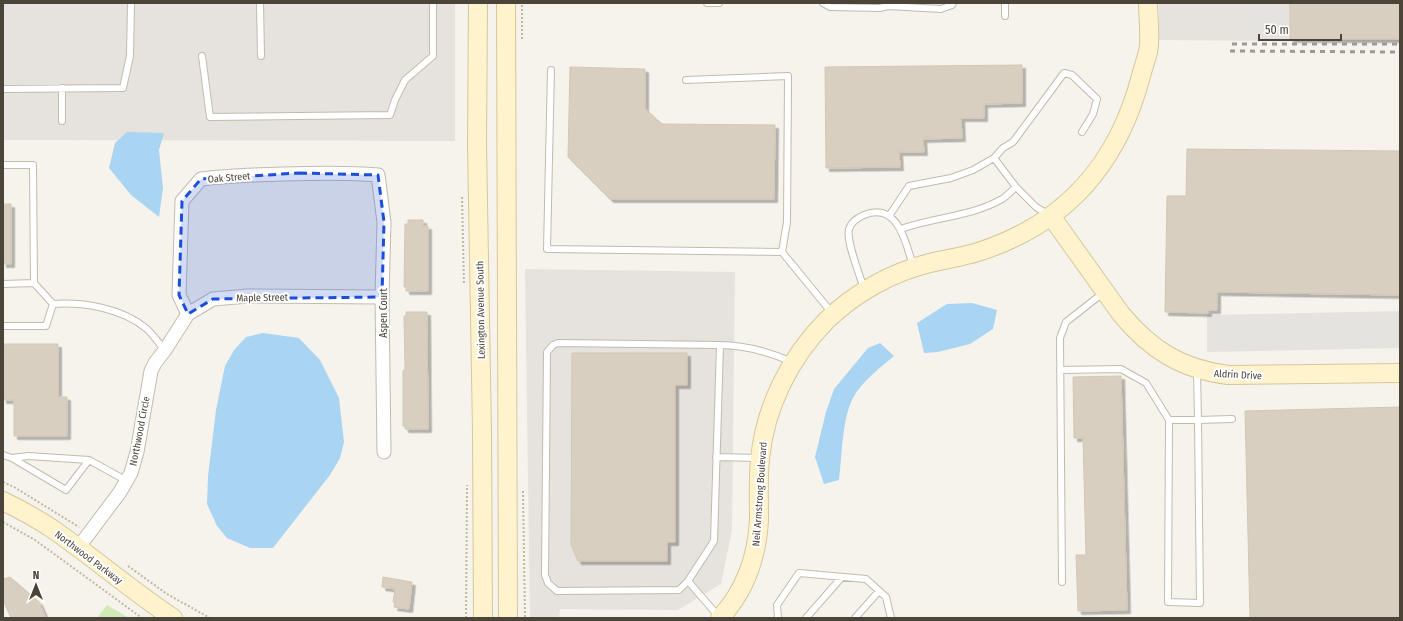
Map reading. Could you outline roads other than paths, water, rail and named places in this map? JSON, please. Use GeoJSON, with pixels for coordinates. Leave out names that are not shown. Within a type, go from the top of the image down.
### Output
{"type":"FeatureCollection","features":[{"type":"Feature","properties":{"kind":"street","name":"Lexington Avenue South"},"geometry":{"type":"LineString","coordinates":[[478,3],[476,144],[482,432],[483,618]]}},
{"type":"Feature","properties":{"kind":"street"},"geometry":{"type":"LineString","coordinates":[[506,3],[508,618]]}},
{"type":"Feature","properties":{"kind":"street","name":"Neil Armstrong Boulevard"},"geometry":{"type":"LineString","coordinates":[[720,618],[740,590],[747,577],[756,549],[759,520],[760,459],[763,440],[773,403],[793,362],[813,335],[833,314],[865,290],[891,276],[914,268],[976,252],[1002,243],[1028,231],[1070,201],[1087,184],[1112,149],[1126,122],[1135,99],[1148,51],[1148,3]]}},
{"type":"Feature","properties":{"kind":"street","name":"Oak Street"},"geometry":{"type":"LineString","coordinates":[[188,314],[179,295],[182,201],[201,179],[226,175],[299,173],[354,173],[378,175]]}},
{"type":"Feature","properties":{"kind":"street","name":"Aspen Court"},"geometry":{"type":"LineString","coordinates":[[378,175],[384,222],[382,297],[384,452]]}},
{"type":"Feature","properties":{"kind":"street","name":"Aldrin Drive"},"geometry":{"type":"LineString","coordinates":[[1051,216],[1124,319],[1145,340],[1160,352],[1176,360],[1197,369],[1216,374],[1245,376],[1400,373]]}},
{"type":"Feature","properties":{"kind":"street","name":"Maple Street"},"geometry":{"type":"LineString","coordinates":[[166,350],[188,314],[213,299],[248,296],[382,297]]}},
{"type":"Feature","properties":{"kind":"street","name":"Northwood Circle"},"geometry":{"type":"LineString","coordinates":[[78,548],[127,481],[135,463],[151,371],[155,363],[166,350]]}},
{"type":"Feature","properties":{"kind":"street","name":"Northwood Parkway"},"geometry":{"type":"LineString","coordinates":[[3,501],[50,527],[142,597],[173,618]]}},
{"type":"Feature","properties":{"kind":"lane"},"geometry":{"type":"LineString","coordinates":[[3,89],[123,88],[130,56],[131,3]]}},
{"type":"Feature","properties":{"kind":"lane"},"geometry":{"type":"LineString","coordinates":[[260,3],[261,56]]}},
{"type":"Feature","properties":{"kind":"lane"},"geometry":{"type":"LineString","coordinates":[[202,56],[210,117],[390,115],[395,100],[405,80],[433,56],[433,3]]}},
{"type":"Feature","properties":{"kind":"lane"},"geometry":{"type":"LineString","coordinates":[[707,3],[719,3]]}},
{"type":"Feature","properties":{"kind":"lane"},"geometry":{"type":"LineString","coordinates":[[823,3],[830,7],[880,8],[889,5],[942,9],[952,5],[953,3]]}},
{"type":"Feature","properties":{"kind":"lane"},"geometry":{"type":"LineString","coordinates":[[1005,3],[1005,16]]}},
{"type":"Feature","properties":{"kind":"lane"},"geometry":{"type":"LineString","coordinates":[[551,70],[548,249],[782,252]]}},
{"type":"Feature","properties":{"kind":"lane"},"geometry":{"type":"LineString","coordinates":[[889,216],[909,186],[951,178],[973,170],[994,158],[1003,148],[1013,142],[1064,73],[1072,75],[1098,99],[1093,114],[1082,132]]}},
{"type":"Feature","properties":{"kind":"lane"},"geometry":{"type":"LineString","coordinates":[[686,80],[788,76],[787,222],[782,252],[833,314]]}},
{"type":"Feature","properties":{"kind":"lane"},"geometry":{"type":"LineString","coordinates":[[62,88],[62,121]]}},
{"type":"Feature","properties":{"kind":"lane"},"geometry":{"type":"LineString","coordinates":[[994,158],[1016,187],[1036,207],[1051,216]]}},
{"type":"Feature","properties":{"kind":"lane"},"geometry":{"type":"LineString","coordinates":[[3,165],[34,165],[34,283],[53,304]]}},
{"type":"Feature","properties":{"kind":"lane"},"geometry":{"type":"LineString","coordinates":[[901,229],[928,220],[961,214],[987,206],[1002,198],[1016,187]]}},
{"type":"Feature","properties":{"kind":"lane"},"geometry":{"type":"LineString","coordinates":[[865,290],[851,246],[849,229],[855,219],[868,213],[882,213],[894,219],[901,229],[914,268]]}},
{"type":"Feature","properties":{"kind":"lane"},"geometry":{"type":"LineString","coordinates":[[3,284],[34,283]]}},
{"type":"Feature","properties":{"kind":"lane"},"geometry":{"type":"LineString","coordinates":[[1062,582],[1060,338],[1066,322],[1105,292]]}},
{"type":"Feature","properties":{"kind":"lane"},"geometry":{"type":"LineString","coordinates":[[53,304],[71,303],[107,309],[124,316],[146,329],[166,350]]}},
{"type":"Feature","properties":{"kind":"lane"},"geometry":{"type":"LineString","coordinates":[[3,326],[46,326],[53,304]]}},
{"type":"Feature","properties":{"kind":"lane"},"geometry":{"type":"LineString","coordinates":[[720,345],[714,541],[688,581],[679,590],[557,591],[548,583],[545,575],[547,352],[553,344],[733,345],[770,352],[793,362]]}},
{"type":"Feature","properties":{"kind":"lane"},"geometry":{"type":"LineString","coordinates":[[1060,370],[1121,369],[1146,383],[1169,420],[1168,602],[1200,603],[1197,369]]}},
{"type":"Feature","properties":{"kind":"lane"},"geometry":{"type":"LineString","coordinates":[[1169,420],[1232,419]]}},
{"type":"Feature","properties":{"kind":"lane"},"geometry":{"type":"LineString","coordinates":[[3,455],[12,458],[66,490],[89,460]]}},
{"type":"Feature","properties":{"kind":"lane"},"geometry":{"type":"LineString","coordinates":[[12,458],[28,456],[89,460],[127,481]]}},
{"type":"Feature","properties":{"kind":"lane"},"geometry":{"type":"LineString","coordinates":[[716,457],[760,459]]}},
{"type":"Feature","properties":{"kind":"lane"},"geometry":{"type":"LineString","coordinates":[[778,618],[777,605],[799,573],[866,579],[886,597],[891,618]]}},
{"type":"Feature","properties":{"kind":"lane"},"geometry":{"type":"LineString","coordinates":[[806,618],[842,577]]}},
{"type":"Feature","properties":{"kind":"lane"},"geometry":{"type":"LineString","coordinates":[[688,581],[720,618]]}},
{"type":"Feature","properties":{"kind":"lane"},"geometry":{"type":"LineString","coordinates":[[855,618],[879,591]]}},
{"type":"Feature","properties":{"kind":"water"},"geometry":{"type":"Polygon","coordinates":[[[127,132],[164,133],[159,150],[163,188],[159,217],[131,195],[109,168],[115,143],[127,132]]]}},
{"type":"Feature","properties":{"kind":"water"},"geometry":{"type":"Polygon","coordinates":[[[972,303],[997,310],[993,329],[970,344],[938,352],[924,353],[917,323],[947,304],[972,303]]]}},
{"type":"Feature","properties":{"kind":"water"},"geometry":{"type":"Polygon","coordinates":[[[263,333],[299,338],[320,360],[339,398],[344,442],[340,458],[330,475],[273,548],[250,548],[227,538],[217,526],[207,504],[208,476],[216,410],[225,366],[234,350],[246,337],[263,333]]]}},
{"type":"Feature","properties":{"kind":"water"},"geometry":{"type":"Polygon","coordinates":[[[880,343],[894,356],[866,380],[853,398],[849,406],[843,438],[839,480],[824,484],[815,457],[826,412],[834,389],[868,348],[880,343]]]}},
{"type":"Feature","properties":{"kind":"railway"},"geometry":{"type":"LineString","coordinates":[[1232,44],[1400,44]]}},
{"type":"Feature","properties":{"kind":"railway"},"geometry":{"type":"LineString","coordinates":[[1230,51],[1400,52]]}}]}
